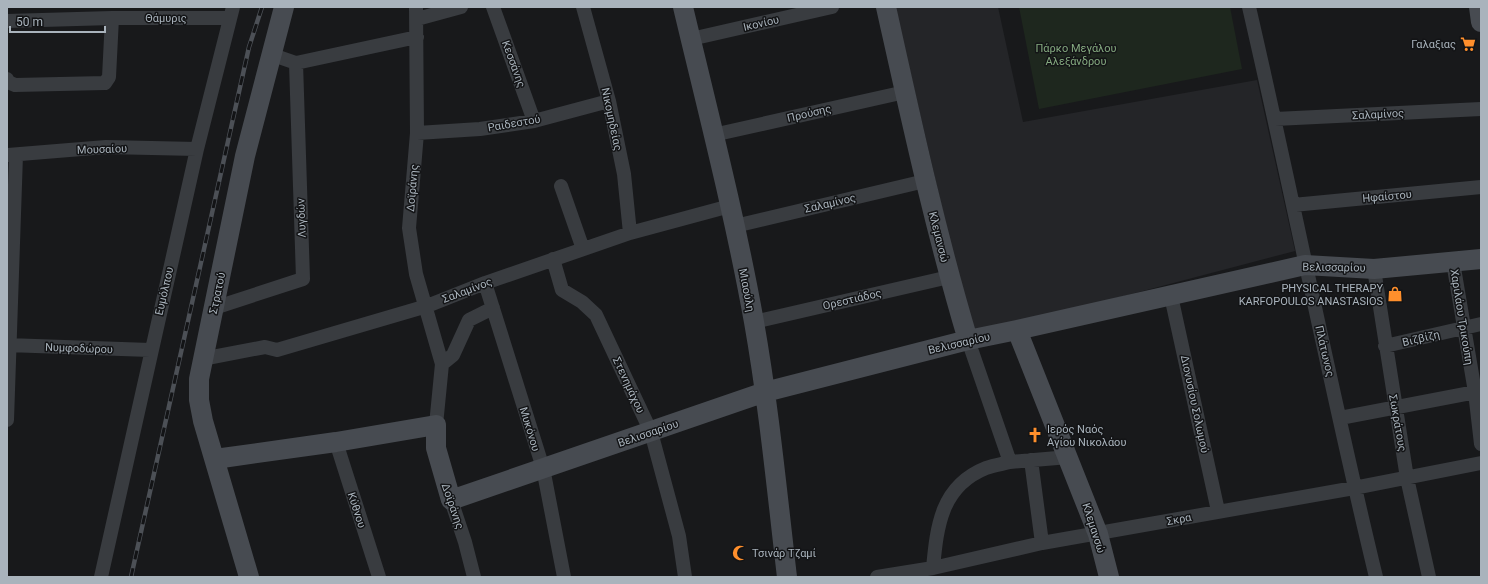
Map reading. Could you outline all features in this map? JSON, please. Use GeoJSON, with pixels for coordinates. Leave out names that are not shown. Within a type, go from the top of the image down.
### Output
{"type":"FeatureCollection","features":[{"type":"Feature","properties":{"kind":"street","name":"Στρατού"},"geometry":{"type":"LineString","coordinates":[[249,577],[199,406],[199,379],[245,156],[270,54],[284,7]]}},
{"type":"Feature","properties":{"kind":"street"},"geometry":{"type":"LineString","coordinates":[[417,13],[461,7]]}},
{"type":"Feature","properties":{"kind":"street","name":"Κεσσάνης"},"geometry":{"type":"LineString","coordinates":[[493,7],[534,121]]}},
{"type":"Feature","properties":{"kind":"street","name":"Νικομηδείας"},"geometry":{"type":"LineString","coordinates":[[583,7],[609,102],[624,174],[630,233]]}},
{"type":"Feature","properties":{"kind":"street","name":"Μιαούλη"},"geometry":{"type":"LineString","coordinates":[[683,7],[735,226],[754,322],[765,392],[787,577]]}},
{"type":"Feature","properties":{"kind":"street","name":"Ικονίου"},"geometry":{"type":"LineString","coordinates":[[691,39],[832,7]]}},
{"type":"Feature","properties":{"kind":"street","name":"Κλεμανσώ"},"geometry":{"type":"LineString","coordinates":[[886,7],[925,181],[950,277],[968,340],[1010,462]]}},
{"type":"Feature","properties":{"kind":"street","name":"Πλάτωνος"},"geometry":{"type":"LineString","coordinates":[[1249,7],[1275,119],[1305,265],[1340,418],[1354,488],[1376,577]]}},
{"type":"Feature","properties":{"kind":"street"},"geometry":{"type":"LineString","coordinates":[[1479,7],[1481,22]]}},
{"type":"Feature","properties":{"kind":"street","name":"Θάμυρις"},"geometry":{"type":"LineString","coordinates":[[7,21],[112,18],[231,12]]}},
{"type":"Feature","properties":{"kind":"street","name":"Ευμόλπου"},"geometry":{"type":"LineString","coordinates":[[101,577],[150,350],[231,12]]}},
{"type":"Feature","properties":{"kind":"street","name":"Δοϊράνης"},"geometry":{"type":"LineString","coordinates":[[417,13],[417,133],[409,228],[416,274],[427,306],[442,364],[436,425],[436,448],[465,542],[474,577]]}},
{"type":"Feature","properties":{"kind":"street"},"geometry":{"type":"LineString","coordinates":[[7,80],[15,85],[105,83],[109,77],[112,18]]}},
{"type":"Feature","properties":{"kind":"street"},"geometry":{"type":"LineString","coordinates":[[270,54],[296,63],[417,37]]}},
{"type":"Feature","properties":{"kind":"street","name":"Λυγδών"},"geometry":{"type":"LineString","coordinates":[[214,308],[303,279],[296,63]]}},
{"type":"Feature","properties":{"kind":"street","name":"Προύσης"},"geometry":{"type":"LineString","coordinates":[[713,135],[905,92]]}},
{"type":"Feature","properties":{"kind":"street","name":"Ραιδεστού"},"geometry":{"type":"LineString","coordinates":[[417,133],[480,129],[534,121],[609,102]]}},
{"type":"Feature","properties":{"kind":"street","name":"Σαλαμίνος"},"geometry":{"type":"LineString","coordinates":[[1275,119],[1481,109]]}},
{"type":"Feature","properties":{"kind":"street","name":"Μουσαίου"},"geometry":{"type":"LineString","coordinates":[[12,155],[106,146],[197,149]]}},
{"type":"Feature","properties":{"kind":"street"},"geometry":{"type":"LineString","coordinates":[[7,420],[12,155]]}},
{"type":"Feature","properties":{"kind":"street","name":"Σαλαμίνος"},"geometry":{"type":"LineString","coordinates":[[735,226],[925,181]]}},
{"type":"Feature","properties":{"kind":"street"},"geometry":{"type":"LineString","coordinates":[[561,186],[582,249]]}},
{"type":"Feature","properties":{"kind":"street","name":"Ηφαίστου"},"geometry":{"type":"LineString","coordinates":[[1293,205],[1481,187]]}},
{"type":"Feature","properties":{"kind":"street","name":"Σαλαμίνος"},"geometry":{"type":"LineString","coordinates":[[202,359],[265,347],[277,350],[427,306],[485,283],[630,233],[730,206]]}},
{"type":"Feature","properties":{"kind":"street","name":"Στενημάχου"},"geometry":{"type":"LineString","coordinates":[[552,259],[562,290],[582,302],[596,315],[651,432],[679,536],[684,577]]}},
{"type":"Feature","properties":{"kind":"street","name":"Βελισσαρίου"},"geometry":{"type":"LineString","coordinates":[[451,500],[765,392],[968,340],[1305,265],[1374,268],[1481,259]]}},
{"type":"Feature","properties":{"kind":"street","name":"Χαριλάου Τρικούπη"},"geometry":{"type":"LineString","coordinates":[[1453,262],[1464,328],[1478,392],[1481,444]]}},
{"type":"Feature","properties":{"kind":"street","name":"Σωκράτους"},"geometry":{"type":"LineString","coordinates":[[1374,268],[1385,346],[1407,478],[1429,577]]}},
{"type":"Feature","properties":{"kind":"street","name":"Ορεστιάδος"},"geometry":{"type":"LineString","coordinates":[[754,322],[950,277]]}},
{"type":"Feature","properties":{"kind":"street","name":"Μυκόνου"},"geometry":{"type":"LineString","coordinates":[[485,283],[542,468],[564,577]]}},
{"type":"Feature","properties":{"kind":"street","name":"Διονυσίου Σολωμού"},"geometry":{"type":"LineString","coordinates":[[1171,296],[1218,511]]}},
{"type":"Feature","properties":{"kind":"street"},"geometry":{"type":"LineString","coordinates":[[442,364],[453,355],[469,320],[493,308]]}},
{"type":"Feature","properties":{"kind":"street","name":"Βιζβίζη"},"geometry":{"type":"LineString","coordinates":[[1385,346],[1481,324]]}},
{"type":"Feature","properties":{"kind":"street","name":"Κλεμανσώ"},"geometry":{"type":"LineString","coordinates":[[1017,330],[1098,534],[1109,577]]}},
{"type":"Feature","properties":{"kind":"street","name":"Νυμφοδώρου"},"geometry":{"type":"LineString","coordinates":[[8,345],[150,350]]}},
{"type":"Feature","properties":{"kind":"street"},"geometry":{"type":"LineString","coordinates":[[1340,418],[1478,392]]}},
{"type":"Feature","properties":{"kind":"street"},"geometry":{"type":"LineString","coordinates":[[215,459],[336,442],[436,425]]}},
{"type":"Feature","properties":{"kind":"street","name":"Κύθνου"},"geometry":{"type":"LineString","coordinates":[[336,442],[379,577]]}},
{"type":"Feature","properties":{"kind":"street"},"geometry":{"type":"LineString","coordinates":[[933,568],[937,530],[943,508],[955,488],[986,468],[1010,462],[1068,457]]}},
{"type":"Feature","properties":{"kind":"street"},"geometry":{"type":"LineString","coordinates":[[1031,460],[1042,543]]}},
{"type":"Feature","properties":{"kind":"street","name":"Σκρα"},"geometry":{"type":"LineString","coordinates":[[877,577],[933,568],[1042,543],[1481,464]]}},
{"type":"Feature","properties":{"kind":"shaded area"},"geometry":{"type":"Polygon","coordinates":[[[895,7],[998,7],[1023,122],[1257,80],[1295,251],[972,336],[895,7]]]}},
{"type":"Feature","properties":{"kind":"green space","name":"Πάρκο Μεγάλου Αλεξάνδρου"},"geometry":{"type":"Polygon","coordinates":[[[1019,7],[1230,7],[1242,69],[1039,109],[1019,7]]]}},
{"type":"Feature","properties":{"kind":"railway"},"geometry":{"type":"LineString","coordinates":[[131,577],[249,47],[262,7]]}},
{"type":"Feature","properties":{"kind":"place","name":"Γαλαξιας"},"geometry":{"type":"Point","coordinates":[1468,44]}},
{"type":"Feature","properties":{"kind":"place","name":"PHYSICAL THERAPY KARFOPOULOS ANASTASIOS"},"geometry":{"type":"Point","coordinates":[1395,294]}},
{"type":"Feature","properties":{"kind":"place","name":"Ιερός Ναός Αγίου Νικολάου"},"geometry":{"type":"Point","coordinates":[1035,435]}},
{"type":"Feature","properties":{"kind":"place","name":"Τσινάρ Τζαμί"},"geometry":{"type":"Point","coordinates":[740,553]}}]}
